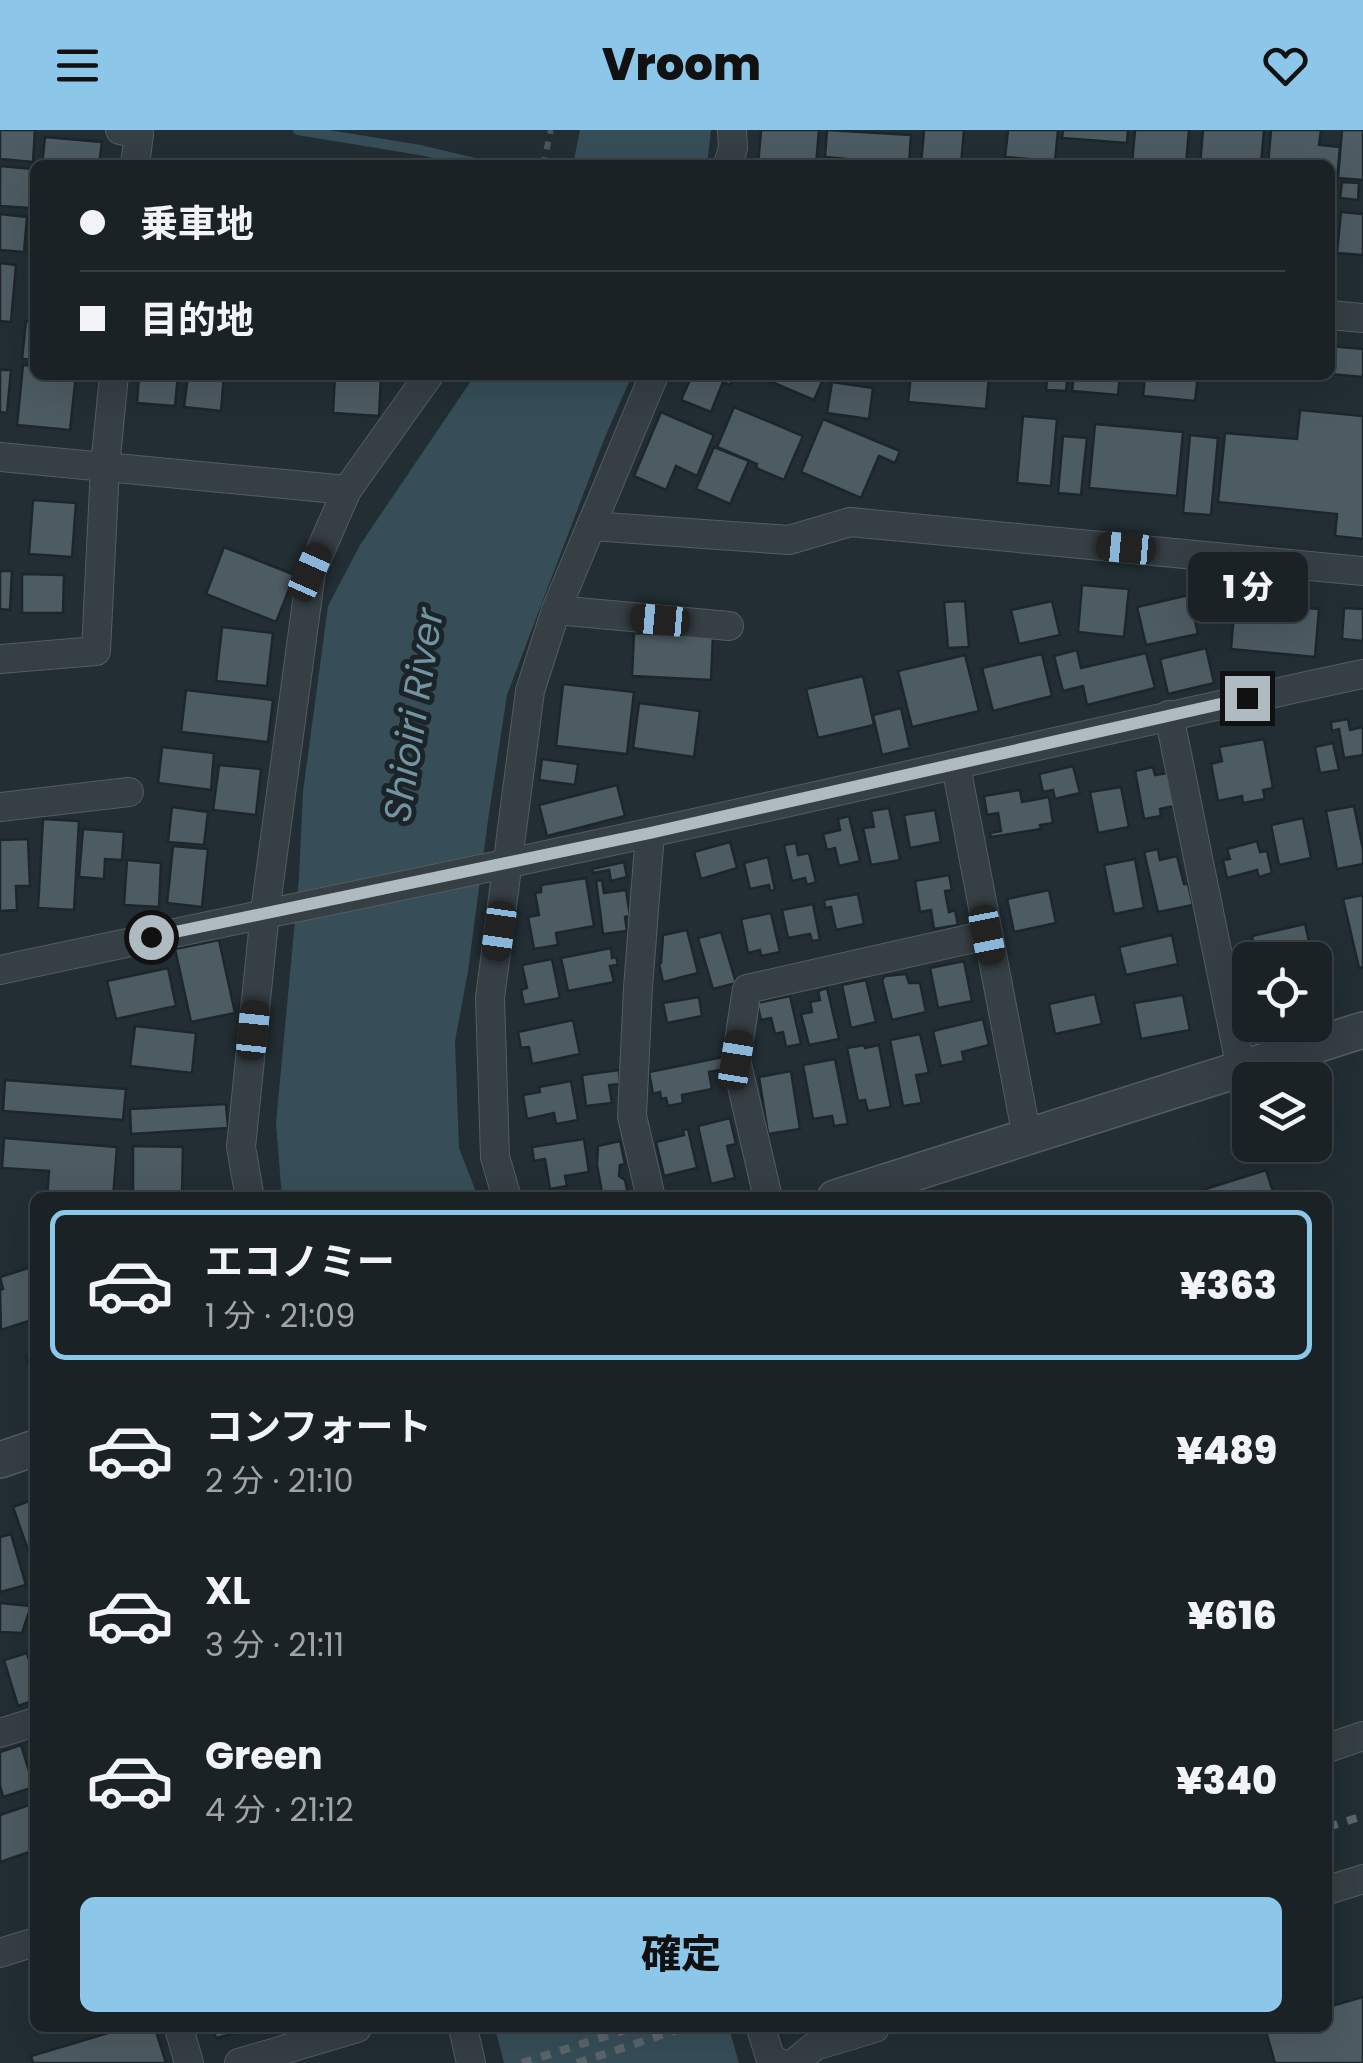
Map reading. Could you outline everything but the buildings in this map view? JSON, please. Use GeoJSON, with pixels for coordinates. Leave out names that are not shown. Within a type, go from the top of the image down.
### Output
{"type":"FeatureCollection","features":[{"type":"Feature","properties":{"kind":"street"},"geometry":{"type":"LineString","coordinates":[[120,130],[138,134],[135,160]]}},
{"type":"Feature","properties":{"kind":"street"},"geometry":{"type":"LineString","coordinates":[[729,160],[732,130]]}},
{"type":"Feature","properties":{"kind":"street"},"geometry":{"type":"LineString","coordinates":[[1335,315],[1363,318]]}},
{"type":"Feature","properties":{"kind":"street"},"geometry":{"type":"LineString","coordinates":[[0,659],[96,651],[114,380]]}},
{"type":"Feature","properties":{"kind":"street"},"geometry":{"type":"LineString","coordinates":[[249,1192],[241,1146],[265,912],[310,572],[347,490],[425,380]]}},
{"type":"Feature","properties":{"kind":"street"},"geometry":{"type":"LineString","coordinates":[[505,1192],[495,1158],[490,998],[530,692],[556,610],[652,380]]}},
{"type":"Feature","properties":{"kind":"street"},"geometry":{"type":"LineString","coordinates":[[0,457],[347,490]]}},
{"type":"Feature","properties":{"kind":"street"},"geometry":{"type":"LineString","coordinates":[[590,526],[789,540],[850,522],[1363,571]]}},
{"type":"Feature","properties":{"kind":"street"},"geometry":{"type":"LineString","coordinates":[[556,610],[729,626]]}},
{"type":"Feature","properties":{"kind":"street"},"geometry":{"type":"LineString","coordinates":[[0,970],[508,864],[1363,674]]}},
{"type":"Feature","properties":{"kind":"street"},"geometry":{"type":"LineString","coordinates":[[1169,715],[1241,1062]]}},
{"type":"Feature","properties":{"kind":"street"},"geometry":{"type":"LineString","coordinates":[[956,766],[1026,1136]]}},
{"type":"Feature","properties":{"kind":"street"},"geometry":{"type":"LineString","coordinates":[[0,808],[129,792]]}},
{"type":"Feature","properties":{"kind":"street"},"geometry":{"type":"LineString","coordinates":[[649,1192],[632,1116],[650,833]]}},
{"type":"Feature","properties":{"kind":"street"},"geometry":{"type":"LineString","coordinates":[[767,1192],[736,1060],[747,989],[987,935]]}},
{"type":"Feature","properties":{"kind":"street"},"geometry":{"type":"LineString","coordinates":[[1261,1062],[1363,1030]]}},
{"type":"Feature","properties":{"kind":"street"},"geometry":{"type":"LineString","coordinates":[[853,1192],[1232,1071]]}},
{"type":"Feature","properties":{"kind":"street"},"geometry":{"type":"LineString","coordinates":[[0,1460],[30,1450]]}},
{"type":"Feature","properties":{"kind":"street"},"geometry":{"type":"LineString","coordinates":[[0,1733],[30,1724]]}},
{"type":"Feature","properties":{"kind":"street"},"geometry":{"type":"LineString","coordinates":[[1332,1747],[1363,1736]]}},
{"type":"Feature","properties":{"kind":"street"},"geometry":{"type":"LineString","coordinates":[[1332,1889],[1363,1880]]}},
{"type":"Feature","properties":{"kind":"street"},"geometry":{"type":"LineString","coordinates":[[0,1953],[30,1944]]}},
{"type":"Feature","properties":{"kind":"street"},"geometry":{"type":"LineString","coordinates":[[180,2032],[189,2063]]}},
{"type":"Feature","properties":{"kind":"street"},"geometry":{"type":"LineString","coordinates":[[239,2063],[344,2032]]}},
{"type":"Feature","properties":{"kind":"street"},"geometry":{"type":"LineString","coordinates":[[464,2032],[471,2063]]}},
{"type":"Feature","properties":{"kind":"street"},"geometry":{"type":"LineString","coordinates":[[762,2032],[770,2057],[779,2063]]}},
{"type":"Feature","properties":{"kind":"street"},"geometry":{"type":"LineString","coordinates":[[794,2063],[815,2046],[862,2032]]}},
{"type":"Feature","properties":{"kind":"path"},"geometry":{"type":"LineString","coordinates":[[544,160],[551,135]]}},
{"type":"Feature","properties":{"kind":"water"},"geometry":{"type":"Polygon","coordinates":[[[580,130],[711,130],[708,160],[574,160],[580,130]]]}},
{"type":"Feature","properties":{"kind":"water","name":"Shioiri River"},"geometry":{"type":"Polygon","coordinates":[[[472,380],[630,380],[507,695],[455,1041],[459,1148],[476,1192],[282,1192],[276,1123],[299,878],[303,792],[328,606],[360,545],[472,380]]]}},
{"type":"Feature","properties":{"kind":"water"},"geometry":{"type":"Polygon","coordinates":[[[496,2032],[730,2032],[739,2063],[504,2063],[496,2032]]]}},
{"type":"Feature","properties":{"kind":"waterway"},"geometry":{"type":"LineString","coordinates":[[298,130],[463,160]]}},
{"type":"Feature","properties":{"kind":"railway"},"geometry":{"type":"LineString","coordinates":[[1332,1826],[1363,1816]]}},
{"type":"Feature","properties":{"kind":"railway"},"geometry":{"type":"LineString","coordinates":[[522,2063],[619,2032]]}},
{"type":"Feature","properties":{"kind":"railway"},"geometry":{"type":"LineString","coordinates":[[577,2063],[671,2032]]}},
{"type":"Feature","properties":{"kind":"route"},"geometry":{"type":"LineString","coordinates":[[151,937],[508,864],[1247,698]]}}]}
